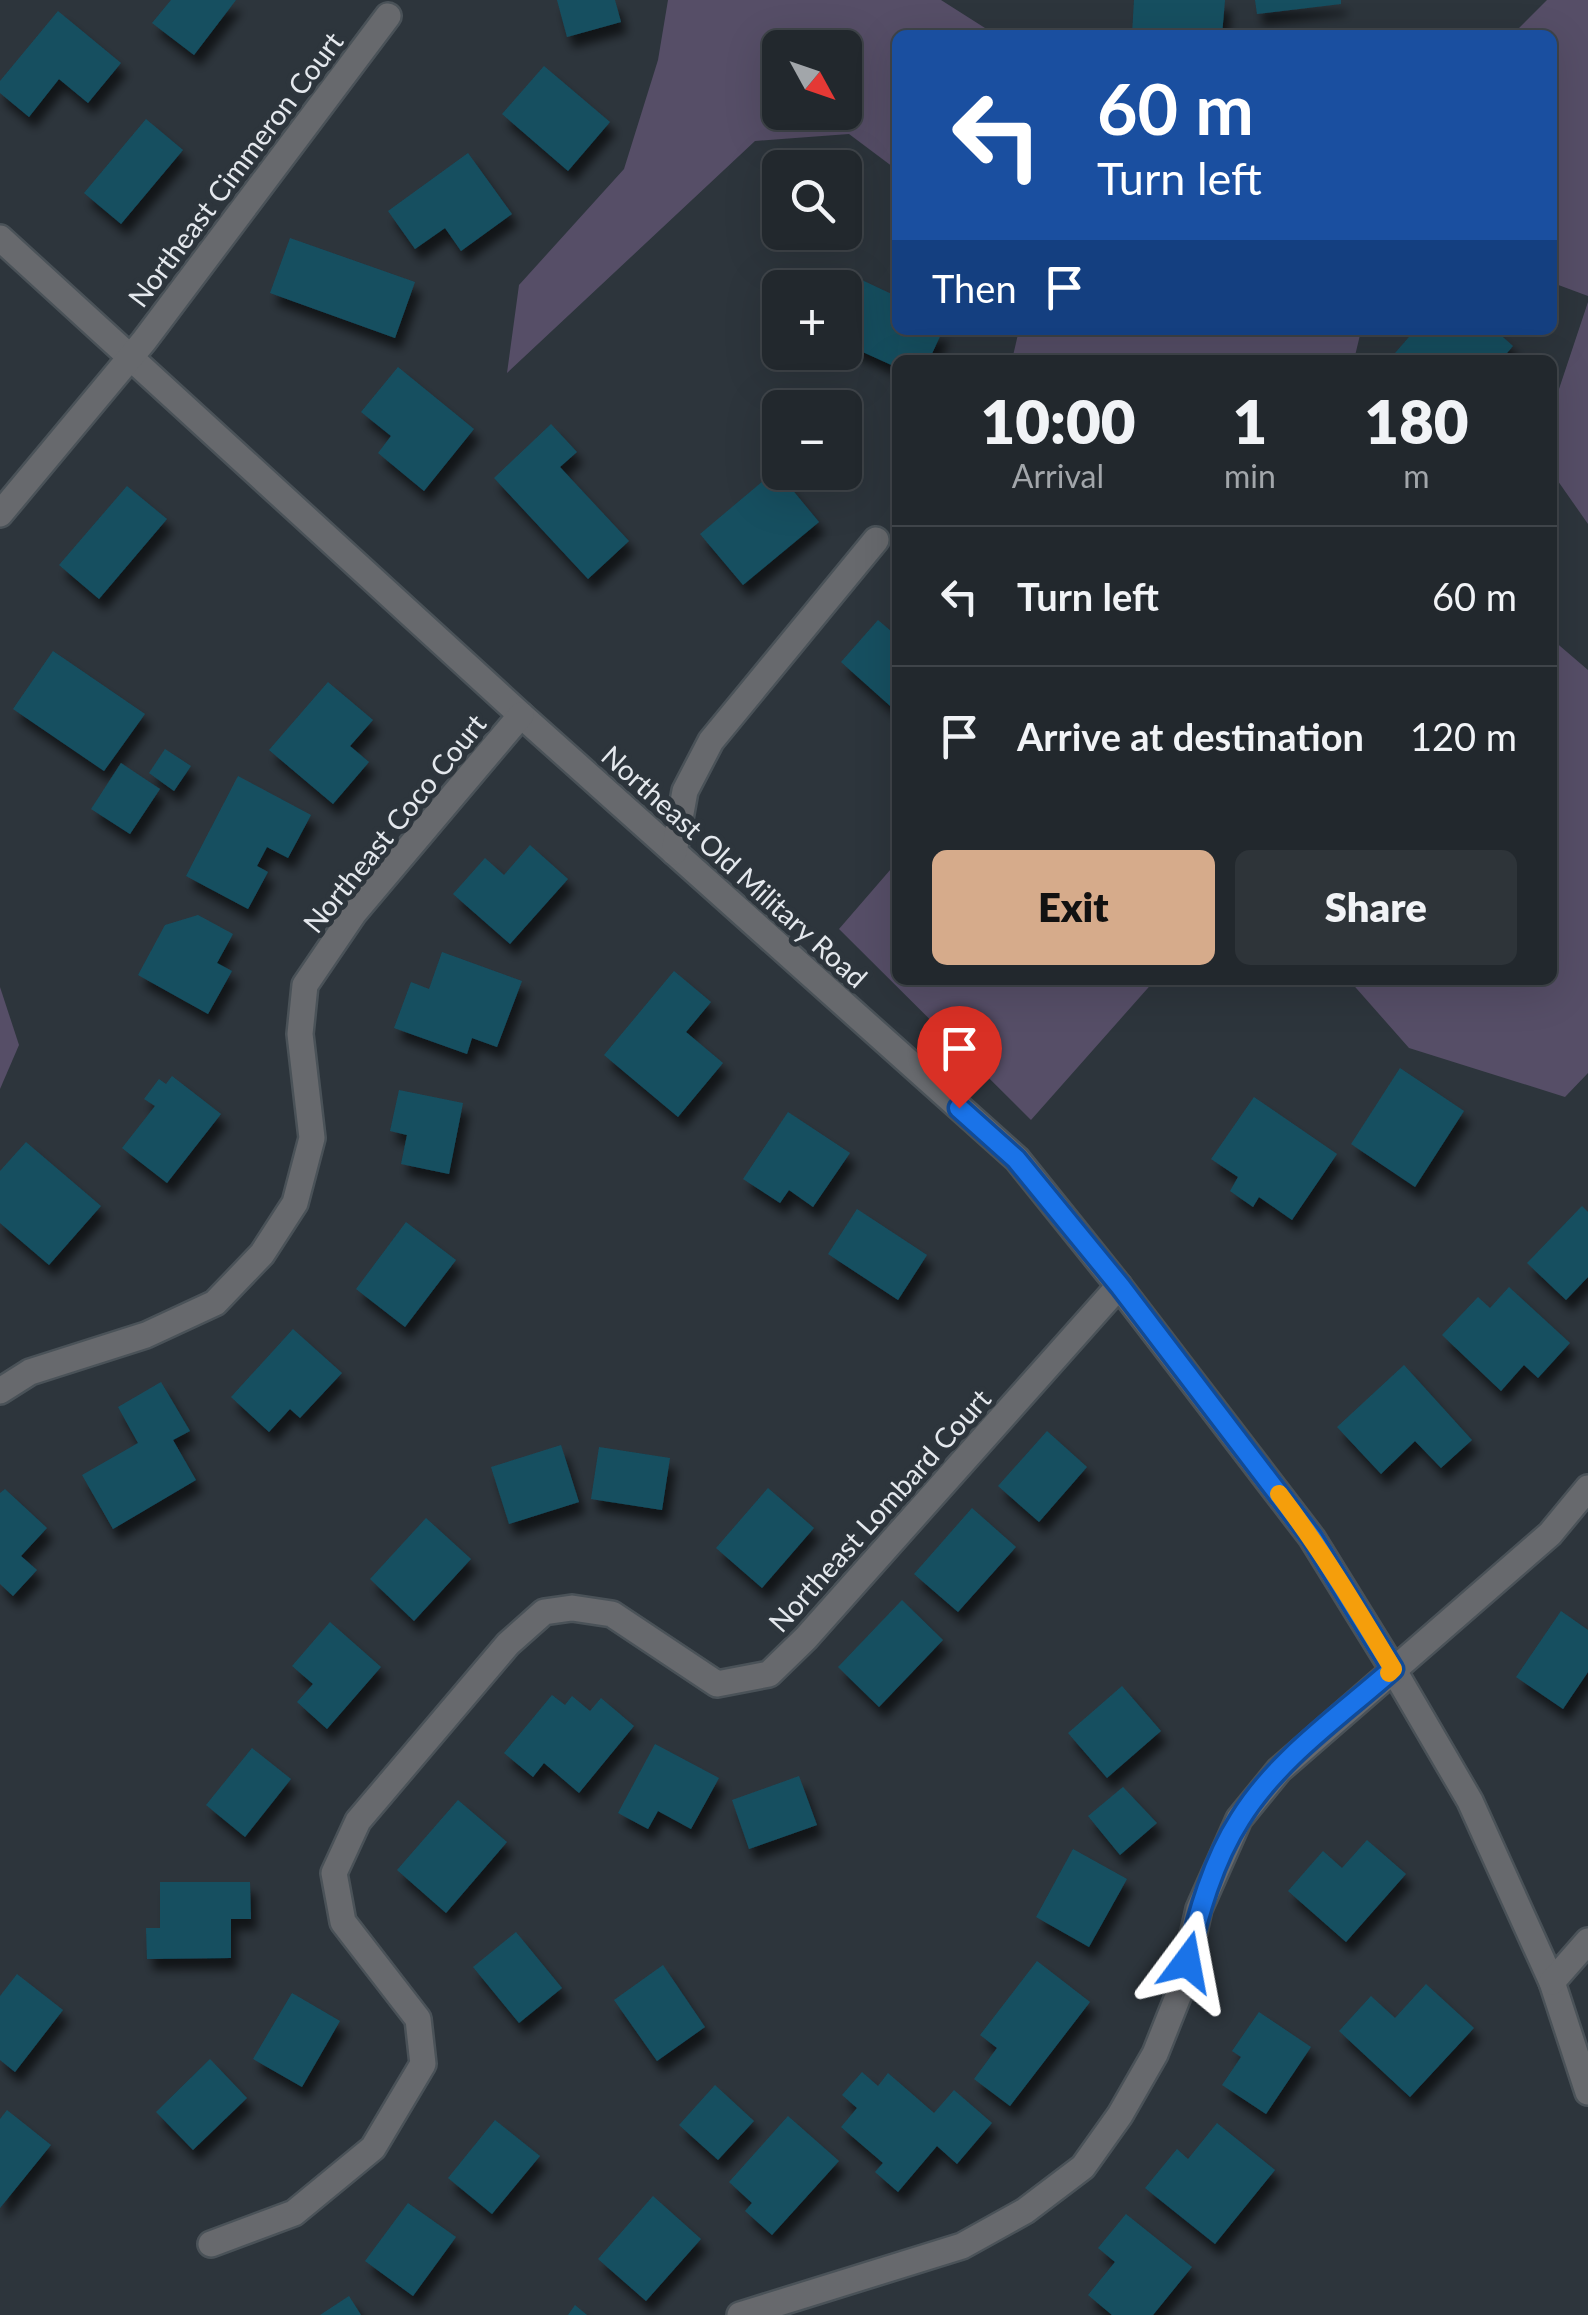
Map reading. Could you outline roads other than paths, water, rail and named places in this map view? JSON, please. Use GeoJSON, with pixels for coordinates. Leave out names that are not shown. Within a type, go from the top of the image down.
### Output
{"type":"FeatureCollection","features":[{"type":"Feature","properties":{"kind":"street","name":"Northeast Cimmeron Court"},"geometry":{"type":"LineString","coordinates":[[0,514],[130,358],[388,16]]}},
{"type":"Feature","properties":{"kind":"street","name":"Northeast Old Military Road"},"geometry":{"type":"LineString","coordinates":[[0,238],[521,715],[1016,1159],[1120,1286],[1312,1538],[1393,1669],[1470,1801],[1552,1982],[1588,2092]]}},
{"type":"Feature","properties":{"kind":"street"},"geometry":{"type":"LineString","coordinates":[[674,852],[685,791],[711,741],[876,540]]}},
{"type":"Feature","properties":{"kind":"street","name":"Northeast Coco Court"},"geometry":{"type":"LineString","coordinates":[[0,1391],[30,1372],[146,1334],[215,1302],[262,1254],[295,1203],[312,1138],[300,1034],[304,985],[354,913],[521,715]]}},
{"type":"Feature","properties":{"kind":"street","name":"Northeast Lombard Court"},"geometry":{"type":"LineString","coordinates":[[211,2244],[294,2213],[373,2148],[423,2064],[418,2019],[344,1922],[334,1873],[358,1821],[508,1644],[544,1612],[572,1608],[612,1614],[717,1684],[769,1674],[806,1638],[1120,1286]]}},
{"type":"Feature","properties":{"kind":"street"},"geometry":{"type":"LineString","coordinates":[[740,2315],[962,2246],[1025,2211],[1083,2167],[1120,2116],[1155,2054],[1181,1989],[1200,1908],[1240,1819],[1279,1770],[1550,1534],[1588,1488]]}},
{"type":"Feature","properties":{"kind":"street"},"geometry":{"type":"LineString","coordinates":[[1552,1982],[1588,1941]]}}]}
